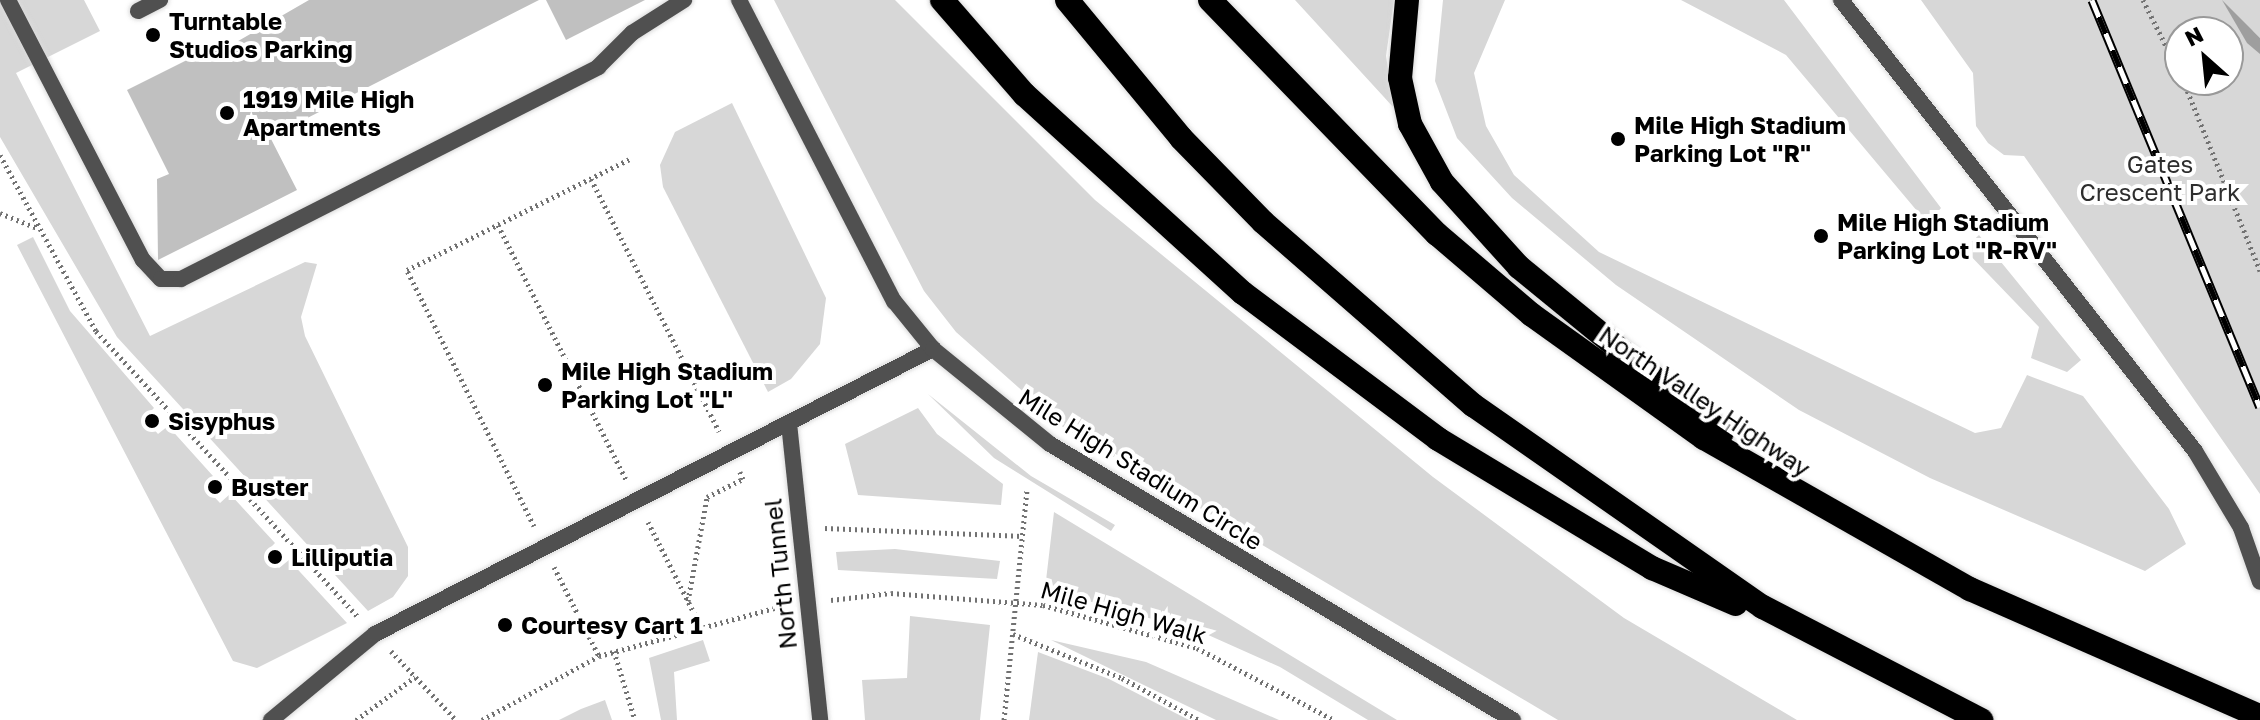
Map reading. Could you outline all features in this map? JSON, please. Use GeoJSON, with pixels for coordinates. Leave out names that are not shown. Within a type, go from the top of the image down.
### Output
{"type":"FeatureCollection","features":[{"type":"Feature","properties":{"kind":"highway"},"geometry":{"type":"LineString","coordinates":[[942,0],[1024,94],[1243,293],[1438,439],[1652,568],[1841,650],[1981,720]]}},
{"type":"Feature","properties":{"kind":"highway"},"geometry":{"type":"LineString","coordinates":[[1067,0],[1181,138],[1362,314],[1670,549],[1841,650]]}},
{"type":"Feature","properties":{"kind":"highway","name":"North Valley Highway"},"geometry":{"type":"LineString","coordinates":[[1210,0],[1347,148],[1532,315],[1801,498],[1970,589],[2260,716]]}},
{"type":"Feature","properties":{"kind":"highway"},"geometry":{"type":"LineString","coordinates":[[1407,0],[1400,78],[1410,124],[1442,182],[1519,267],[1801,498]]}},
{"type":"Feature","properties":{"kind":"street"},"geometry":{"type":"LineString","coordinates":[[8,0],[143,260],[161,279],[181,279],[598,67],[632,33],[684,0]]}},
{"type":"Feature","properties":{"kind":"street"},"geometry":{"type":"LineString","coordinates":[[138,11],[160,0]]}},
{"type":"Feature","properties":{"kind":"street","name":"Mile High Stadium Circle"},"geometry":{"type":"LineString","coordinates":[[739,0],[894,301],[933,349],[1050,444],[1513,720]]}},
{"type":"Feature","properties":{"kind":"street"},"geometry":{"type":"LineString","coordinates":[[1841,0],[2195,451],[2241,528],[2260,582]]}},
{"type":"Feature","properties":{"kind":"street"},"geometry":{"type":"LineString","coordinates":[[271,720],[375,634],[933,349]]}},
{"type":"Feature","properties":{"kind":"street","name":"North Tunnel"},"geometry":{"type":"LineString","coordinates":[[789,423],[820,720]]}},
{"type":"Feature","properties":{"kind":"path"},"geometry":{"type":"LineString","coordinates":[[2143,0],[2164,42]]}},
{"type":"Feature","properties":{"kind":"path"},"geometry":{"type":"LineString","coordinates":[[2189,96],[2260,271]]}},
{"type":"Feature","properties":{"kind":"path"},"geometry":{"type":"LineString","coordinates":[[0,155],[96,331],[358,616]]}},
{"type":"Feature","properties":{"kind":"path"},"geometry":{"type":"LineString","coordinates":[[599,656],[407,270],[630,159]]}},
{"type":"Feature","properties":{"kind":"path"},"geometry":{"type":"LineString","coordinates":[[591,179],[743,479],[707,497],[688,601]]}},
{"type":"Feature","properties":{"kind":"path"},"geometry":{"type":"LineString","coordinates":[[0,213],[38,229]]}},
{"type":"Feature","properties":{"kind":"path"},"geometry":{"type":"LineString","coordinates":[[498,225],[700,625]]}},
{"type":"Feature","properties":{"kind":"path"},"geometry":{"type":"LineString","coordinates":[[1004,720],[1027,489]]}},
{"type":"Feature","properties":{"kind":"path"},"geometry":{"type":"LineString","coordinates":[[800,530],[867,525],[1022,536]]}},
{"type":"Feature","properties":{"kind":"path","name":"Mile High Walk"},"geometry":{"type":"LineString","coordinates":[[482,720],[599,656],[752,608],[891,593],[1016,602],[1197,648],[1334,720]]}},
{"type":"Feature","properties":{"kind":"path"},"geometry":{"type":"LineString","coordinates":[[1013,634],[1122,678],[1199,720]]}},
{"type":"Feature","properties":{"kind":"path"},"geometry":{"type":"LineString","coordinates":[[614,651],[635,720]]}},
{"type":"Feature","properties":{"kind":"path"},"geometry":{"type":"LineString","coordinates":[[395,655],[456,720]]}},
{"type":"Feature","properties":{"kind":"path"},"geometry":{"type":"LineString","coordinates":[[356,720],[415,677]]}},
{"type":"Feature","properties":{"kind":"green space"},"geometry":{"type":"Polygon","coordinates":[[[0,0],[84,0],[100,31],[16,73],[150,336],[305,262],[317,264],[301,317],[305,336],[408,547],[408,576],[393,597],[368,611],[117,337],[0,137],[0,0]]]}},
{"type":"Feature","properties":{"kind":"green space"},"geometry":{"type":"Polygon","coordinates":[[[774,0],[895,0],[1095,200],[1433,477],[1624,618],[1797,720],[1558,720],[1063,427],[956,332],[924,291],[774,0]]]}},
{"type":"Feature","properties":{"kind":"green space"},"geometry":{"type":"Polygon","coordinates":[[[1295,0],[1394,0],[1386,56],[1394,108],[1295,0]]]}},
{"type":"Feature","properties":{"kind":"green space"},"geometry":{"type":"Polygon","coordinates":[[[1443,0],[1505,0],[1474,73],[1486,126],[1514,175],[1599,252],[1975,433],[2001,428],[2027,375],[2083,396],[2169,509],[2186,544],[2145,571],[1930,478],[1799,410],[1616,285],[1512,198],[1457,138],[1435,81],[1443,0]]]}},
{"type":"Feature","properties":{"kind":"green space"},"geometry":{"type":"Polygon","coordinates":[[[1681,0],[1784,0],[1941,208],[1928,224],[1786,55],[1681,0]]]}},
{"type":"Feature","properties":{"kind":"green space","name":"Gates Crescent Park"},"geometry":{"type":"Polygon","coordinates":[[[1921,0],[2260,0],[2260,38],[2252,30],[2260,42],[2260,494],[2024,156],[2004,155],[1988,143],[1976,126],[1973,73],[1921,0]]]}},
{"type":"Feature","properties":{"kind":"green space"},"geometry":{"type":"Polygon","coordinates":[[[732,103],[826,298],[820,344],[791,379],[768,392],[663,187],[660,165],[675,132],[732,103]]]}},
{"type":"Feature","properties":{"kind":"green space"},"geometry":{"type":"Polygon","coordinates":[[[1979,235],[2081,360],[2067,372],[2031,358],[2039,327],[1964,249],[1979,235]]]}},
{"type":"Feature","properties":{"kind":"green space"},"geometry":{"type":"Polygon","coordinates":[[[33,237],[70,311],[154,408],[144,418],[158,434],[168,426],[213,476],[204,486],[220,503],[230,494],[275,543],[265,553],[279,568],[289,560],[347,623],[257,668],[233,661],[17,245],[33,237]]]}},
{"type":"Feature","properties":{"kind":"green space"},"geometry":{"type":"Polygon","coordinates":[[[928,394],[1031,476],[1115,525],[1111,531],[994,458],[928,394]]]}},
{"type":"Feature","properties":{"kind":"green space"},"geometry":{"type":"Polygon","coordinates":[[[918,408],[937,434],[1003,484],[1001,505],[858,495],[845,444],[918,408]]]}},
{"type":"Feature","properties":{"kind":"green space"},"geometry":{"type":"Polygon","coordinates":[[[1054,512],[1397,720],[1368,720],[1280,667],[1206,634],[1045,589],[1054,512]]]}},
{"type":"Feature","properties":{"kind":"green space"},"geometry":{"type":"Polygon","coordinates":[[[895,549],[1000,561],[997,579],[838,570],[836,552],[895,549]]]}},
{"type":"Feature","properties":{"kind":"green space"},"geometry":{"type":"Polygon","coordinates":[[[910,616],[990,625],[980,720],[865,720],[862,680],[907,678],[910,616]]]}},
{"type":"Feature","properties":{"kind":"green space"},"geometry":{"type":"Polygon","coordinates":[[[703,640],[710,661],[674,672],[677,720],[661,720],[649,658],[703,640]]]}},
{"type":"Feature","properties":{"kind":"green space"},"geometry":{"type":"Polygon","coordinates":[[[1051,640],[1146,662],[1279,720],[1216,720],[1051,640]]]}},
{"type":"Feature","properties":{"kind":"green space"},"geometry":{"type":"Polygon","coordinates":[[[1038,652],[1109,679],[1189,720],[1029,720],[1038,652]]]}},
{"type":"Feature","properties":{"kind":"green space"},"geometry":{"type":"Polygon","coordinates":[[[605,700],[612,720],[559,720],[581,709],[605,700]]]}},
{"type":"Feature","properties":{"kind":"shaded area"},"geometry":{"type":"Polygon","coordinates":[[[2222,0],[2238,16],[2231,16],[2222,0]]]}},
{"type":"Feature","properties":{"kind":"shaded area"},"geometry":{"type":"Polygon","coordinates":[[[2244,22],[2260,38],[2260,54],[2247,43],[2244,22]]]}},
{"type":"Feature","properties":{"kind":"building","name":"1919 Mile High Apartments"},"geometry":{"type":"Polygon","coordinates":[[[309,0],[539,0],[270,137],[297,190],[158,260],[157,179],[169,174],[127,90],[223,42],[226,48],[309,0]]]}},
{"type":"Feature","properties":{"kind":"building"},"geometry":{"type":"Polygon","coordinates":[[[546,0],[645,0],[566,40],[546,0]]]}},
{"type":"Feature","properties":{"kind":"railway"},"geometry":{"type":"LineString","coordinates":[[2092,0],[2260,407]]}},
{"type":"Feature","properties":{"kind":"place","name":"Turntable Studios Parking"},"geometry":{"type":"Point","coordinates":[153,35]}},
{"type":"Feature","properties":{"kind":"place","name":"1919 Mile High Apartments"},"geometry":{"type":"Point","coordinates":[227,113]}},
{"type":"Feature","properties":{"kind":"place","name":"Mile High Stadium Parking Lot \"R\""},"geometry":{"type":"Point","coordinates":[1618,139]}},
{"type":"Feature","properties":{"kind":"place","name":"Mile High Stadium Parking Lot \"R-RV\""},"geometry":{"type":"Point","coordinates":[1821,236]}},
{"type":"Feature","properties":{"kind":"place","name":"Mile High Stadium Parking Lot \"L\""},"geometry":{"type":"Point","coordinates":[545,385]}},
{"type":"Feature","properties":{"kind":"place","name":"Sisyphus"},"geometry":{"type":"Point","coordinates":[152,421]}},
{"type":"Feature","properties":{"kind":"place","name":"Buster"},"geometry":{"type":"Point","coordinates":[215,487]}},
{"type":"Feature","properties":{"kind":"place","name":"Lilliputia"},"geometry":{"type":"Point","coordinates":[275,557]}},
{"type":"Feature","properties":{"kind":"place","name":"Courtesy Cart 1"},"geometry":{"type":"Point","coordinates":[505,625]}}]}
